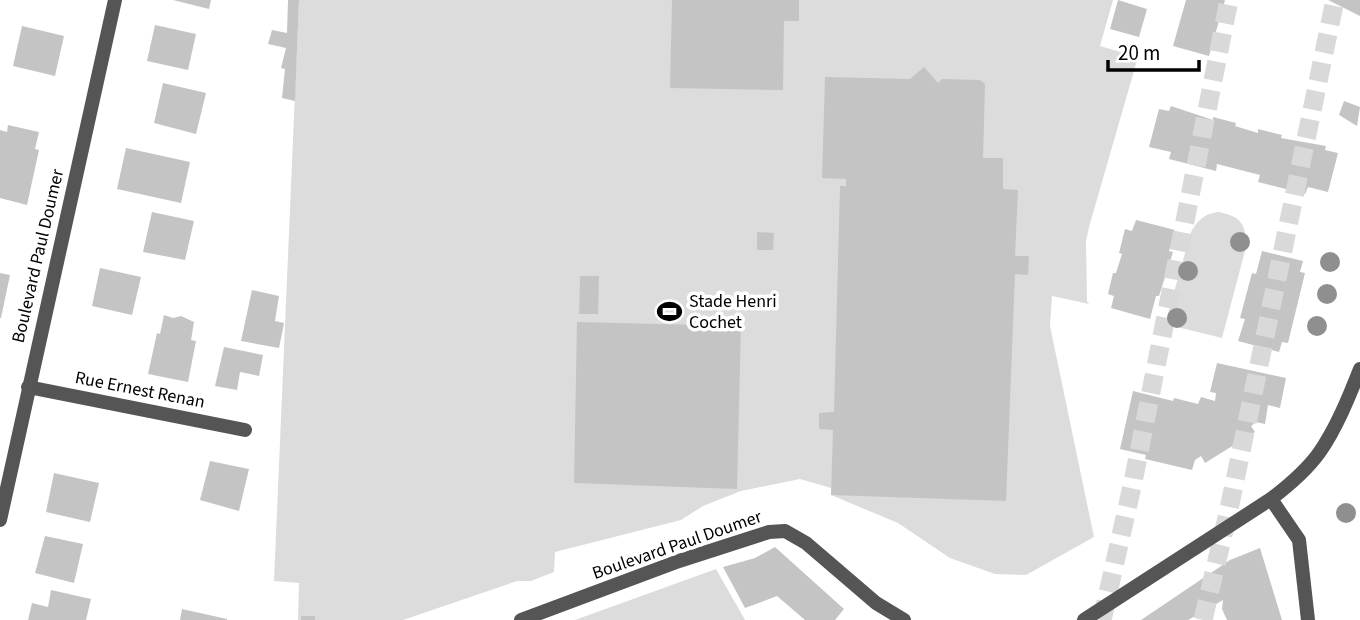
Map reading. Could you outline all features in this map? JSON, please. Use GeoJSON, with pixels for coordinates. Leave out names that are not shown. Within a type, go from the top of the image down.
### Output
{"type":"FeatureCollection","features":[{"type":"Feature","properties":{"kind":"street","name":"Boulevard Paul Doumer"},"geometry":{"type":"LineString","coordinates":[[0,520],[115,0]]}},
{"type":"Feature","properties":{"kind":"street"},"geometry":{"type":"LineString","coordinates":[[1357,376],[1360,399]]}},
{"type":"Feature","properties":{"kind":"street"},"geometry":{"type":"LineString","coordinates":[[1084,620],[1271,499],[1294,480],[1319,453],[1357,376]]}},
{"type":"Feature","properties":{"kind":"street","name":"Rue Ernest Renan"},"geometry":{"type":"LineString","coordinates":[[29,387],[245,430]]}},
{"type":"Feature","properties":{"kind":"street"},"geometry":{"type":"LineString","coordinates":[[1271,499],[1299,540],[1308,620]]}},
{"type":"Feature","properties":{"kind":"street","name":"Boulevard Paul Doumer"},"geometry":{"type":"LineString","coordinates":[[521,620],[679,561],[769,532],[785,531],[806,543],[877,603],[904,620]]}},
{"type":"Feature","properties":{"kind":"shaded area","name":"Stade Henri Cochet"},"geometry":{"type":"Polygon","coordinates":[[[299,0],[1113,0],[1100,46],[1138,57],[1086,241],[1089,304],[1052,296],[1050,326],[1094,537],[1026,575],[995,574],[950,558],[898,523],[831,495],[831,488],[800,479],[741,491],[703,506],[681,520],[555,552],[554,572],[531,581],[517,581],[403,620],[298,620],[299,583],[274,581],[299,0]]]}},
{"type":"Feature","properties":{"kind":"shaded area"},"geometry":{"type":"Polygon","coordinates":[[[1218,212],[1241,222],[1246,247],[1222,338],[1165,324],[1191,232],[1202,218],[1218,212]]]}},
{"type":"Feature","properties":{"kind":"shaded area"},"geometry":{"type":"Polygon","coordinates":[[[716,569],[745,620],[575,620],[716,569]]]}},
{"type":"Feature","properties":{"kind":"building"},"geometry":{"type":"Polygon","coordinates":[[[173,0],[211,0],[209,9],[173,0]]]}},
{"type":"Feature","properties":{"kind":"building"},"geometry":{"type":"Polygon","coordinates":[[[288,0],[299,0],[295,101],[282,98],[285,69],[281,68],[286,48],[268,44],[272,30],[287,33],[288,0]]]}},
{"type":"Feature","properties":{"kind":"building"},"geometry":{"type":"Polygon","coordinates":[[[672,0],[799,0],[799,21],[784,21],[783,90],[670,88],[672,0]]]}},
{"type":"Feature","properties":{"kind":"building"},"geometry":{"type":"Polygon","coordinates":[[[1118,0],[1147,9],[1139,37],[1110,29],[1118,0]]]}},
{"type":"Feature","properties":{"kind":"building"},"geometry":{"type":"Polygon","coordinates":[[[1186,0],[1225,0],[1209,56],[1173,46],[1186,0]]]}},
{"type":"Feature","properties":{"kind":"building"},"geometry":{"type":"Polygon","coordinates":[[[1328,0],[1360,0],[1360,16],[1328,0]]]}},
{"type":"Feature","properties":{"kind":"building"},"geometry":{"type":"Polygon","coordinates":[[[155,25],[196,34],[188,70],[147,61],[155,25]]]}},
{"type":"Feature","properties":{"kind":"building"},"geometry":{"type":"Polygon","coordinates":[[[22,26],[64,36],[55,76],[13,66],[22,26]]]}},
{"type":"Feature","properties":{"kind":"building"},"geometry":{"type":"Polygon","coordinates":[[[924,67],[938,83],[942,79],[980,80],[985,84],[983,158],[1003,158],[1003,189],[1018,190],[1015,256],[1029,256],[1028,275],[1015,274],[1006,501],[831,495],[833,430],[819,429],[819,413],[834,412],[840,186],[846,186],[846,179],[822,178],[825,77],[910,79],[924,67]]]}},
{"type":"Feature","properties":{"kind":"building"},"geometry":{"type":"Polygon","coordinates":[[[163,83],[206,93],[196,134],[154,123],[163,83]]]}},
{"type":"Feature","properties":{"kind":"building"},"geometry":{"type":"Polygon","coordinates":[[[1344,101],[1360,107],[1357,126],[1339,115],[1344,101]]]}},
{"type":"Feature","properties":{"kind":"building"},"geometry":{"type":"Polygon","coordinates":[[[1171,106],[1213,120],[1213,117],[1236,123],[1235,126],[1258,133],[1258,129],[1282,135],[1281,138],[1326,146],[1325,150],[1338,153],[1328,192],[1308,187],[1305,194],[1258,182],[1260,175],[1217,164],[1216,171],[1169,159],[1171,152],[1149,147],[1159,109],[1169,111],[1171,106]]]}},
{"type":"Feature","properties":{"kind":"building"},"geometry":{"type":"Polygon","coordinates":[[[8,125],[39,132],[35,149],[39,150],[27,205],[0,198],[0,130],[7,132],[8,125]]]}},
{"type":"Feature","properties":{"kind":"building"},"geometry":{"type":"Polygon","coordinates":[[[126,148],[190,162],[181,203],[117,189],[126,148]]]}},
{"type":"Feature","properties":{"kind":"building"},"geometry":{"type":"Polygon","coordinates":[[[152,212],[194,221],[185,260],[143,252],[152,212]]]}},
{"type":"Feature","properties":{"kind":"building"},"geometry":{"type":"Polygon","coordinates":[[[1136,220],[1175,230],[1169,251],[1173,252],[1150,319],[1111,308],[1114,296],[1108,294],[1113,273],[1116,273],[1122,254],[1119,253],[1125,229],[1132,231],[1136,220]]]}},
{"type":"Feature","properties":{"kind":"building"},"geometry":{"type":"Polygon","coordinates":[[[757,232],[774,233],[773,250],[757,250],[757,232]]]}},
{"type":"Feature","properties":{"kind":"building"},"geometry":{"type":"Polygon","coordinates":[[[1262,251],[1303,261],[1300,272],[1305,273],[1288,343],[1282,342],[1279,352],[1238,341],[1245,319],[1240,318],[1252,273],[1256,274],[1262,251]]]}},
{"type":"Feature","properties":{"kind":"building"},"geometry":{"type":"Polygon","coordinates":[[[100,268],[141,277],[132,315],[92,306],[100,268]]]}},
{"type":"Feature","properties":{"kind":"building"},"geometry":{"type":"Polygon","coordinates":[[[0,273],[10,275],[1,318],[0,318],[0,273]]]}},
{"type":"Feature","properties":{"kind":"building"},"geometry":{"type":"Polygon","coordinates":[[[580,276],[599,276],[598,314],[579,314],[580,276]]]}},
{"type":"Feature","properties":{"kind":"building"},"geometry":{"type":"Polygon","coordinates":[[[252,290],[279,296],[275,321],[284,323],[279,348],[241,341],[252,290]]]}},
{"type":"Feature","properties":{"kind":"building"},"geometry":{"type":"Polygon","coordinates":[[[164,315],[173,318],[181,316],[194,322],[191,340],[196,341],[188,382],[148,374],[164,315]]]}},
{"type":"Feature","properties":{"kind":"building"},"geometry":{"type":"Polygon","coordinates":[[[577,322],[741,326],[737,489],[574,483],[577,322]]]}},
{"type":"Feature","properties":{"kind":"building"},"geometry":{"type":"Polygon","coordinates":[[[224,347],[263,355],[259,376],[240,372],[237,390],[215,386],[224,347]]]}},
{"type":"Feature","properties":{"kind":"building"},"geometry":{"type":"Polygon","coordinates":[[[1217,363],[1286,378],[1280,408],[1268,405],[1265,424],[1256,422],[1251,426],[1255,432],[1205,463],[1201,456],[1195,460],[1192,470],[1145,459],[1146,455],[1120,449],[1133,391],[1173,401],[1174,398],[1198,404],[1201,397],[1215,401],[1216,393],[1210,392],[1217,363]]]}},
{"type":"Feature","properties":{"kind":"building"},"geometry":{"type":"Polygon","coordinates":[[[210,461],[249,469],[239,511],[200,500],[210,461]]]}},
{"type":"Feature","properties":{"kind":"building"},"geometry":{"type":"Polygon","coordinates":[[[54,473],[99,483],[90,522],[46,512],[54,473]]]}},
{"type":"Feature","properties":{"kind":"building"},"geometry":{"type":"Polygon","coordinates":[[[45,536],[83,544],[74,583],[35,573],[45,536]]]}},
{"type":"Feature","properties":{"kind":"building"},"geometry":{"type":"Polygon","coordinates":[[[775,547],[844,609],[835,620],[805,620],[777,596],[745,608],[723,567],[755,558],[775,547]]]}},
{"type":"Feature","properties":{"kind":"building"},"geometry":{"type":"Polygon","coordinates":[[[1260,548],[1282,620],[1227,620],[1222,609],[1223,600],[1188,620],[1141,620],[1230,560],[1260,548]]]}},
{"type":"Feature","properties":{"kind":"building"},"geometry":{"type":"Polygon","coordinates":[[[51,590],[91,599],[86,620],[28,620],[32,603],[48,607],[51,590]]]}},
{"type":"Feature","properties":{"kind":"building"},"geometry":{"type":"Polygon","coordinates":[[[182,609],[227,619],[227,620],[180,620],[182,609]]]}},
{"type":"Feature","properties":{"kind":"building"},"geometry":{"type":"Polygon","coordinates":[[[301,616],[315,616],[315,620],[301,620],[301,616]]]}},
{"type":"Feature","properties":{"kind":"tunnel"},"geometry":{"type":"LineString","coordinates":[[1102,620],[1133,482],[1229,0]]}},
{"type":"Feature","properties":{"kind":"tunnel"},"geometry":{"type":"LineString","coordinates":[[1203,620],[1229,509],[1335,0]]}},
{"type":"Feature","properties":{"kind":"place","name":"Stade Henri Cochet"},"geometry":{"type":"Point","coordinates":[669,311]}}]}
